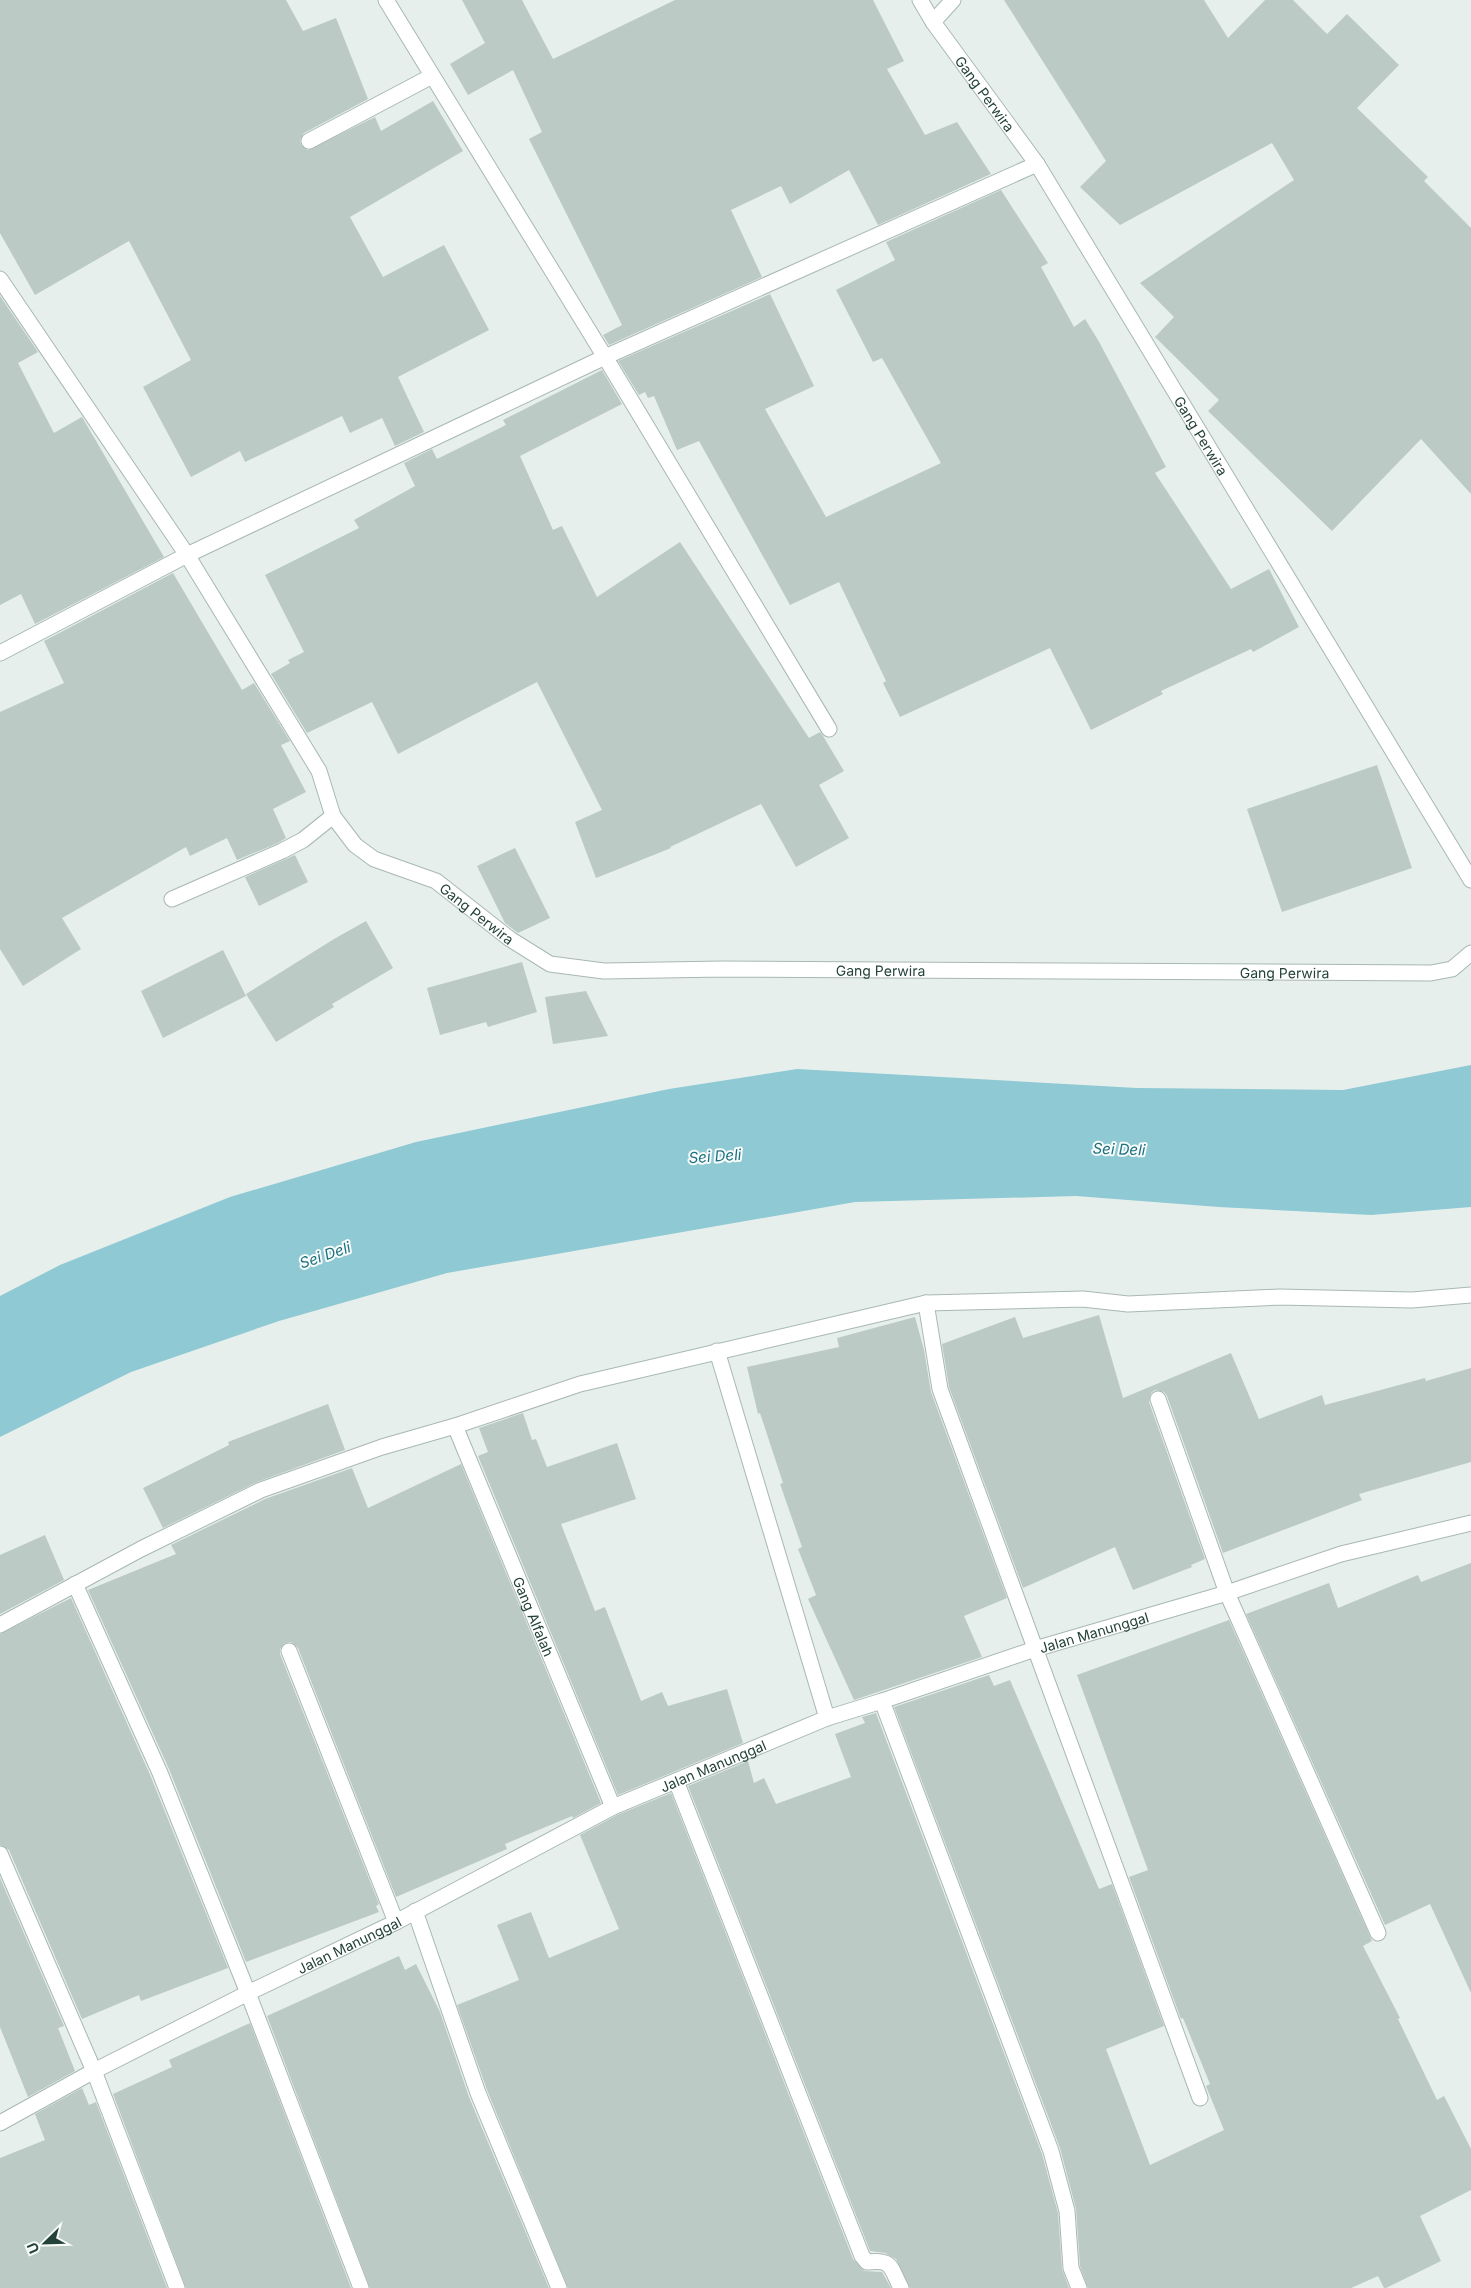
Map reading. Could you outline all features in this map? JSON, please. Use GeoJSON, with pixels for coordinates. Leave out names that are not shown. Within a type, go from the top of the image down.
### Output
{"type":"FeatureCollection","features":[{"type":"Feature","properties":{"kind":"street"},"geometry":{"type":"LineString","coordinates":[[386,0],[605,357],[829,729]]}},
{"type":"Feature","properties":{"kind":"street","name":"Gang Perwira"},"geometry":{"type":"LineString","coordinates":[[920,0],[933,22],[1037,164],[1471,880]]}},
{"type":"Feature","properties":{"kind":"street"},"geometry":{"type":"LineString","coordinates":[[933,22],[953,0]]}},
{"type":"Feature","properties":{"kind":"street"},"geometry":{"type":"LineString","coordinates":[[309,141],[432,76]]}},
{"type":"Feature","properties":{"kind":"street"},"geometry":{"type":"LineString","coordinates":[[0,653],[187,555],[605,357],[1037,164]]}},
{"type":"Feature","properties":{"kind":"street","name":"Gang Perwira"},"geometry":{"type":"LineString","coordinates":[[0,279],[187,555],[319,771],[333,816],[355,845],[374,859],[436,881],[510,939],[550,964],[604,971],[723,969],[1431,973],[1452,968],[1471,953]]}},
{"type":"Feature","properties":{"kind":"street"},"geometry":{"type":"LineString","coordinates":[[172,899],[282,851],[303,840],[333,816]]}},
{"type":"Feature","properties":{"kind":"street"},"geometry":{"type":"LineString","coordinates":[[0,1625],[141,1549],[261,1490],[382,1447],[455,1426],[580,1384],[926,1303],[1083,1300],[1128,1304],[1280,1297],[1412,1300],[1471,1294]]}},
{"type":"Feature","properties":{"kind":"street"},"geometry":{"type":"LineString","coordinates":[[926,1303],[940,1389],[1200,2098]]}},
{"type":"Feature","properties":{"kind":"street"},"geometry":{"type":"LineString","coordinates":[[717,1351],[827,1718]]}},
{"type":"Feature","properties":{"kind":"street"},"geometry":{"type":"LineString","coordinates":[[1158,1399],[1227,1593],[1378,1933]]}},
{"type":"Feature","properties":{"kind":"street","name":"Gang Alfalah"},"geometry":{"type":"LineString","coordinates":[[455,1426],[613,1807]]}},
{"type":"Feature","properties":{"kind":"street","name":"Jalan Manunggal"},"geometry":{"type":"LineString","coordinates":[[0,2123],[94,2071],[248,1993],[396,1922],[613,1807],[827,1718],[1035,1649],[1227,1593],[1341,1554],[1471,1522]]}},
{"type":"Feature","properties":{"kind":"street"},"geometry":{"type":"LineString","coordinates":[[75,1584],[160,1773],[248,1993],[361,2288]]}},
{"type":"Feature","properties":{"kind":"street"},"geometry":{"type":"LineString","coordinates":[[289,1651],[396,1922]]}},
{"type":"Feature","properties":{"kind":"street"},"geometry":{"type":"LineString","coordinates":[[882,1701],[1051,2151],[1067,2211],[1071,2268],[1079,2288]]}},
{"type":"Feature","properties":{"kind":"street"},"geometry":{"type":"LineString","coordinates":[[676,1781],[862,2256],[867,2262],[882,2260],[888,2264],[901,2288]]}},
{"type":"Feature","properties":{"kind":"street"},"geometry":{"type":"LineString","coordinates":[[0,1854],[94,2071],[177,2288]]}},
{"type":"Feature","properties":{"kind":"street"},"geometry":{"type":"LineString","coordinates":[[415,1911],[478,2092],[559,2288]]}},
{"type":"Feature","properties":{"kind":"water","name":"Sei Deli"},"geometry":{"type":"Polygon","coordinates":[[[1471,1065],[1471,1207],[1371,1215],[1219,1207],[1076,1196],[855,1202],[447,1273],[279,1321],[131,1372],[0,1437],[0,1296],[60,1265],[230,1197],[416,1142],[669,1089],[797,1069],[1137,1088],[1343,1090],[1471,1065]]]}},
{"type":"Feature","properties":{"kind":"building"},"geometry":{"type":"Polygon","coordinates":[[[0,0],[286,0],[303,31],[336,18],[368,99],[304,133],[300,140],[301,145],[308,150],[375,117],[381,131],[433,101],[463,151],[350,217],[383,277],[444,245],[489,330],[398,377],[424,432],[395,446],[382,418],[350,433],[342,416],[245,462],[240,451],[191,477],[143,387],[191,360],[129,241],[35,295],[0,233],[0,0]]]}},
{"type":"Feature","properties":{"kind":"building"},"geometry":{"type":"Polygon","coordinates":[[[462,0],[522,0],[553,59],[675,0],[873,0],[904,61],[887,69],[925,135],[957,122],[991,174],[878,225],[849,170],[790,204],[781,186],[731,210],[762,277],[609,345],[603,335],[622,325],[529,139],[542,132],[513,70],[468,95],[450,64],[485,43],[462,0]]]}},
{"type":"Feature","properties":{"kind":"building"},"geometry":{"type":"Polygon","coordinates":[[[1004,0],[1204,0],[1228,38],[1265,0],[1293,0],[1327,34],[1347,14],[1399,65],[1357,108],[1428,177],[1424,181],[1471,228],[1471,494],[1421,439],[1332,531],[1208,411],[1219,400],[1155,337],[1174,317],[1140,283],[1294,180],[1272,143],[1120,225],[1080,187],[1106,161],[1004,0]]]}},
{"type":"Feature","properties":{"kind":"building"},"geometry":{"type":"Polygon","coordinates":[[[1001,190],[1048,263],[1041,267],[1074,327],[1085,319],[1098,340],[1166,467],[1155,473],[1231,589],[1269,569],[1299,627],[1253,652],[1251,649],[1161,691],[1163,694],[1091,730],[1050,648],[900,717],[883,683],[886,681],[839,582],[790,605],[699,441],[677,450],[654,396],[648,398],[645,392],[639,395],[618,361],[770,294],[814,386],[765,409],[826,517],[941,463],[882,358],[873,362],[836,290],[895,260],[886,242],[1001,190]]]}},
{"type":"Feature","properties":{"kind":"building"},"geometry":{"type":"Polygon","coordinates":[[[0,296],[38,352],[18,363],[54,433],[82,417],[164,557],[35,624],[21,594],[0,605],[0,296]]]}},
{"type":"Feature","properties":{"kind":"building"},"geometry":{"type":"Polygon","coordinates":[[[602,370],[622,404],[520,456],[553,530],[562,526],[597,597],[680,542],[809,738],[820,732],[823,736],[844,771],[819,785],[849,838],[796,867],[761,804],[671,848],[596,878],[575,822],[602,810],[537,682],[398,754],[372,702],[307,733],[271,674],[290,663],[288,660],[304,652],[265,575],[359,528],[354,520],[415,486],[404,463],[432,449],[437,459],[506,425],[503,420],[602,370]]]}},
{"type":"Feature","properties":{"kind":"building"},"geometry":{"type":"Polygon","coordinates":[[[173,573],[242,690],[254,683],[290,741],[281,745],[306,792],[273,809],[286,838],[278,843],[237,860],[227,838],[190,856],[186,847],[62,918],[81,949],[23,986],[0,949],[0,712],[64,683],[44,641],[173,573]]]}},
{"type":"Feature","properties":{"kind":"building"},"geometry":{"type":"Polygon","coordinates":[[[1377,765],[1412,868],[1282,912],[1247,809],[1377,765]]]}},
{"type":"Feature","properties":{"kind":"building"},"geometry":{"type":"Polygon","coordinates":[[[515,848],[550,918],[518,933],[505,923],[477,866],[515,848]]]}},
{"type":"Feature","properties":{"kind":"building"},"geometry":{"type":"Polygon","coordinates":[[[295,855],[308,882],[259,906],[245,877],[295,855]]]}},
{"type":"Feature","properties":{"kind":"building"},"geometry":{"type":"Polygon","coordinates":[[[366,921],[393,968],[332,1004],[334,1007],[276,1042],[246,994],[366,921]]]}},
{"type":"Feature","properties":{"kind":"building"},"geometry":{"type":"Polygon","coordinates":[[[223,950],[246,996],[163,1038],[141,991],[223,950]]]}},
{"type":"Feature","properties":{"kind":"building"},"geometry":{"type":"Polygon","coordinates":[[[522,962],[537,1012],[488,1027],[486,1022],[440,1035],[427,988],[522,962]]]}},
{"type":"Feature","properties":{"kind":"building"},"geometry":{"type":"Polygon","coordinates":[[[586,991],[608,1036],[553,1044],[545,997],[586,991]]]}},
{"type":"Feature","properties":{"kind":"building"},"geometry":{"type":"Polygon","coordinates":[[[1099,1315],[1123,1398],[1231,1353],[1259,1419],[1322,1395],[1325,1405],[1425,1378],[1426,1381],[1471,1368],[1471,1462],[1359,1494],[1362,1500],[1223,1553],[1167,1396],[1164,1392],[1155,1390],[1151,1393],[1149,1402],[1205,1559],[1191,1565],[1192,1567],[1133,1590],[1115,1547],[1023,1588],[949,1387],[942,1344],[1015,1317],[1023,1338],[1099,1315]]]}},
{"type":"Feature","properties":{"kind":"building"},"geometry":{"type":"Polygon","coordinates":[[[915,1317],[924,1350],[931,1392],[1007,1598],[964,1616],[982,1657],[854,1700],[808,1599],[816,1595],[798,1549],[802,1547],[780,1484],[783,1483],[760,1413],[758,1414],[747,1367],[839,1347],[837,1338],[915,1317]]]}},
{"type":"Feature","properties":{"kind":"building"},"geometry":{"type":"Polygon","coordinates":[[[328,1404],[345,1450],[257,1482],[163,1528],[143,1488],[229,1445],[228,1442],[328,1404]]]}},
{"type":"Feature","properties":{"kind":"building"},"geometry":{"type":"Polygon","coordinates":[[[523,1413],[532,1440],[536,1439],[547,1467],[617,1443],[636,1499],[561,1524],[595,1611],[605,1607],[641,1701],[662,1692],[668,1706],[727,1689],[743,1743],[618,1795],[478,1456],[488,1452],[479,1428],[523,1413]]]}},
{"type":"Feature","properties":{"kind":"building"},"geometry":{"type":"Polygon","coordinates":[[[461,1464],[601,1803],[573,1818],[572,1816],[505,1844],[507,1849],[396,1897],[298,1648],[291,1642],[285,1643],[280,1649],[280,1654],[379,1904],[376,1906],[379,1912],[246,1962],[169,1769],[88,1590],[176,1554],[171,1545],[265,1499],[352,1468],[368,1508],[461,1464]]]}},
{"type":"Feature","properties":{"kind":"building"},"geometry":{"type":"Polygon","coordinates":[[[45,1535],[64,1580],[0,1614],[0,1555],[45,1535]]]}},
{"type":"Feature","properties":{"kind":"building"},"geometry":{"type":"Polygon","coordinates":[[[1471,1563],[1471,1993],[1430,1904],[1385,1925],[1246,1614],[1329,1583],[1338,1608],[1418,1575],[1421,1582],[1471,1563]]]}},
{"type":"Feature","properties":{"kind":"building"},"geometry":{"type":"Polygon","coordinates":[[[71,1598],[151,1777],[228,1968],[141,2001],[139,1995],[82,2019],[9,1850],[0,1845],[0,1634],[71,1598]]]}},
{"type":"Feature","properties":{"kind":"building"},"geometry":{"type":"Polygon","coordinates":[[[1229,1620],[1372,1941],[1363,1946],[1400,2018],[1398,2019],[1437,2100],[1444,2096],[1471,2149],[1471,2190],[1420,2216],[1441,2261],[1386,2288],[1384,2288],[1378,2276],[1351,2288],[1088,2288],[1080,2266],[1076,2209],[1060,2148],[894,1707],[989,1675],[994,1686],[1010,1680],[1099,1889],[1112,1884],[1164,2026],[1106,2049],[1150,2165],[1224,2130],[1206,2086],[1210,2084],[1183,2018],[1181,2019],[1129,1877],[1148,1870],[1077,1675],[1229,1620]]]}},
{"type":"Feature","properties":{"kind":"building"},"geometry":{"type":"Polygon","coordinates":[[[876,1713],[1042,2154],[1058,2213],[1062,2269],[1069,2288],[910,2288],[896,2259],[885,2253],[870,2251],[688,1786],[748,1761],[754,1783],[764,1778],[776,1804],[851,1777],[835,1734],[865,1723],[862,1717],[876,1713]]]}},
{"type":"Feature","properties":{"kind":"building"},"geometry":{"type":"Polygon","coordinates":[[[671,1793],[853,2259],[864,2271],[882,2272],[891,2288],[568,2288],[487,2090],[457,2005],[519,1980],[497,1925],[531,1912],[549,1958],[619,1929],[580,1835],[617,1815],[671,1793]]]}},
{"type":"Feature","properties":{"kind":"building"},"geometry":{"type":"Polygon","coordinates":[[[0,1878],[64,2026],[58,2028],[75,2071],[28,2097],[0,2027],[0,1878]]]}},
{"type":"Feature","properties":{"kind":"building"},"geometry":{"type":"Polygon","coordinates":[[[399,1956],[405,1970],[416,1964],[440,2012],[469,2097],[549,2288],[370,2288],[267,2016],[399,1956]]]}},
{"type":"Feature","properties":{"kind":"building"},"geometry":{"type":"Polygon","coordinates":[[[250,2023],[351,2288],[186,2288],[113,2094],[172,2067],[169,2060],[250,2023]]]}},
{"type":"Feature","properties":{"kind":"building"},"geometry":{"type":"Polygon","coordinates":[[[82,2088],[89,2105],[96,2102],[167,2288],[0,2288],[0,2158],[45,2140],[35,2114],[82,2088]]]}}]}
